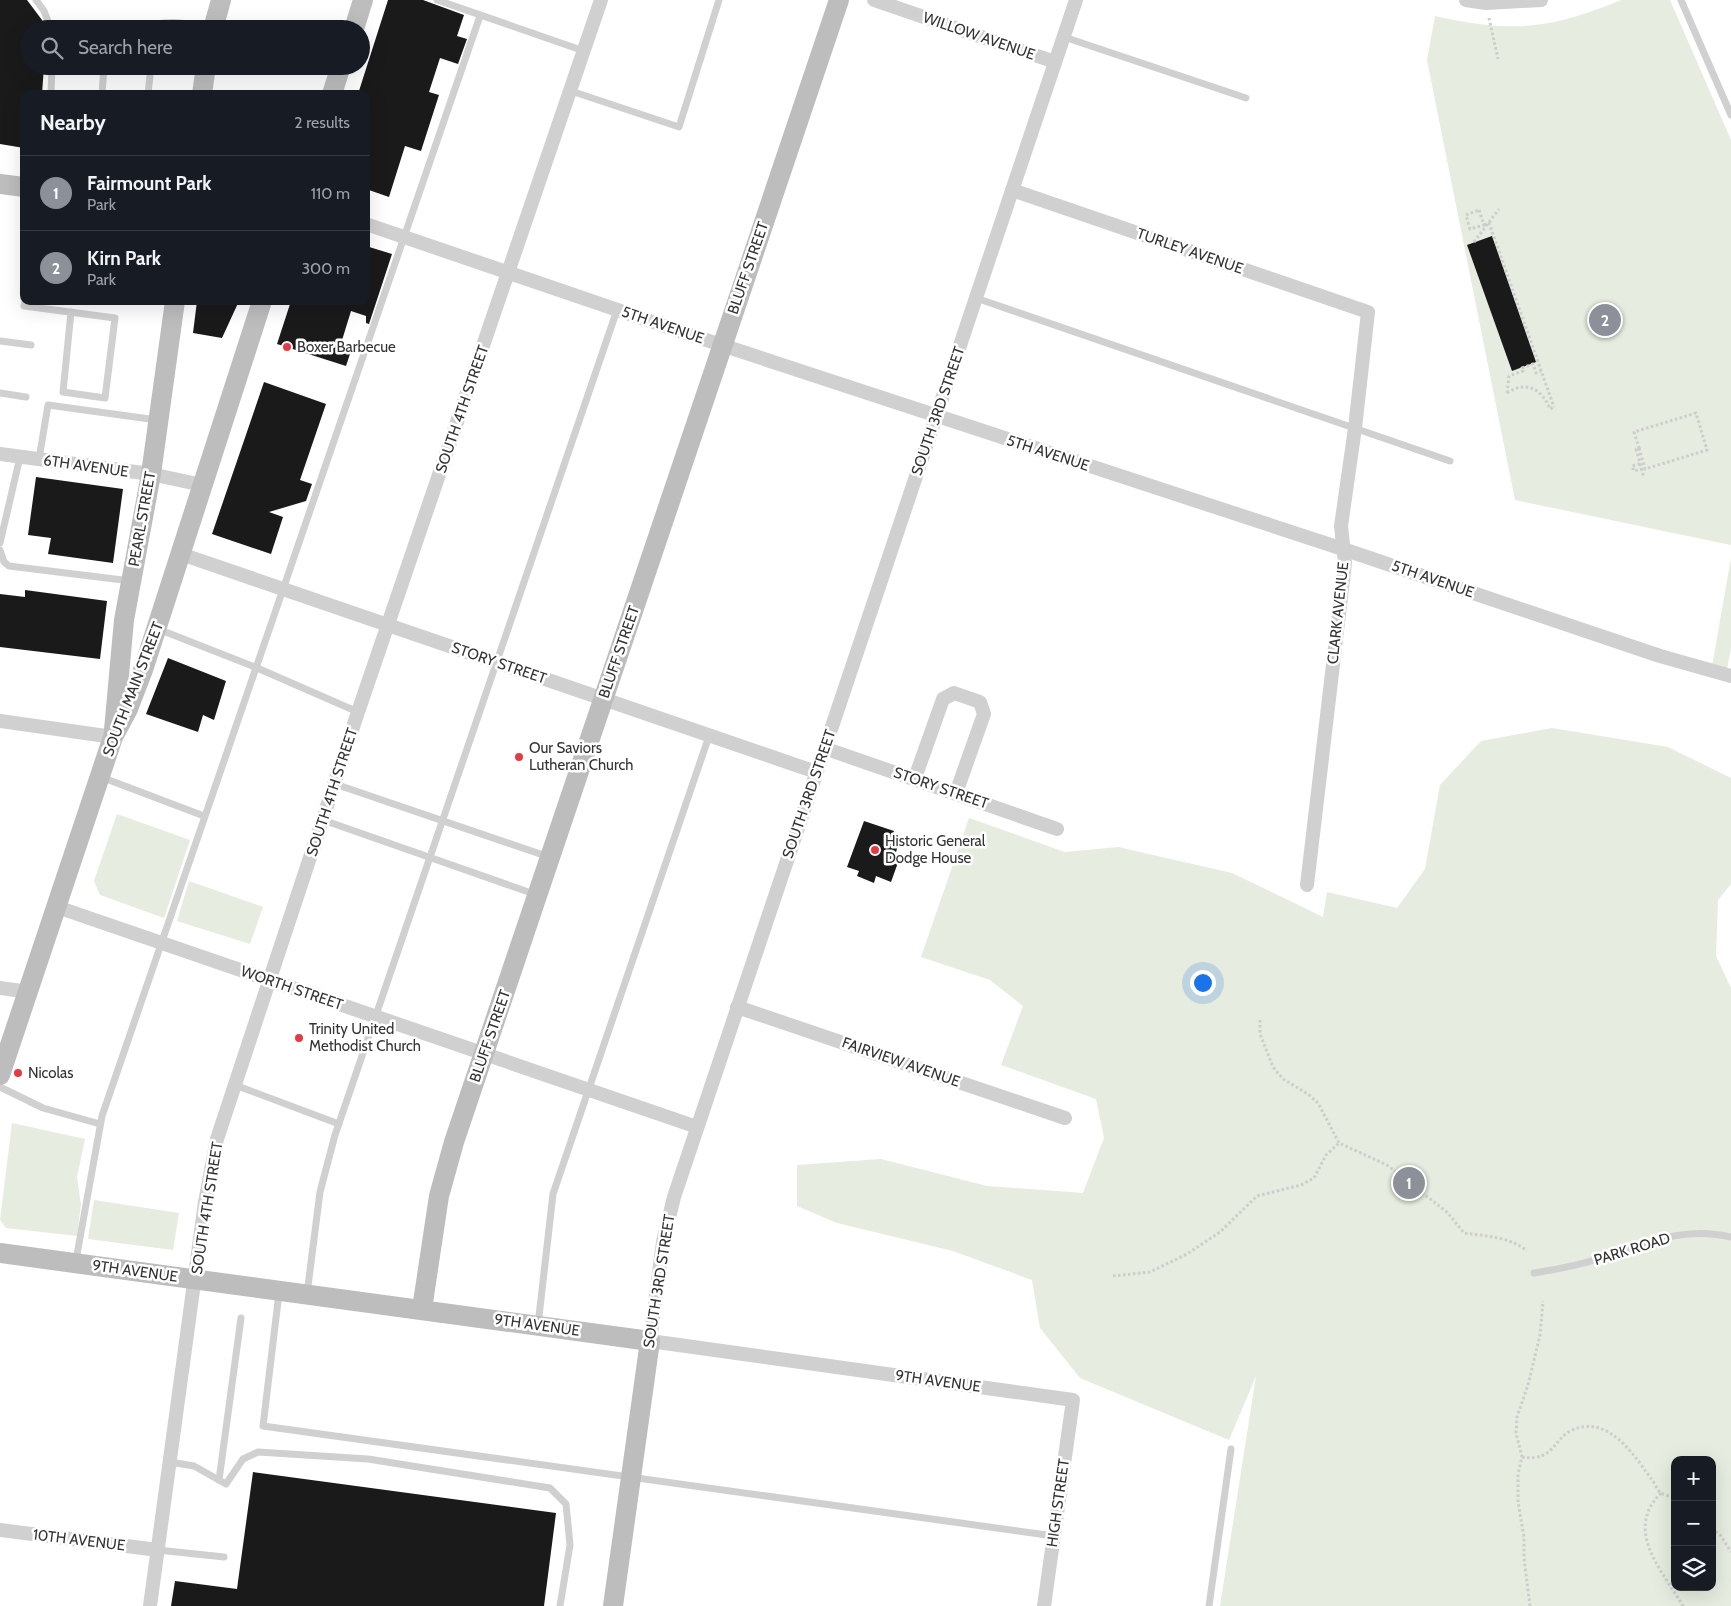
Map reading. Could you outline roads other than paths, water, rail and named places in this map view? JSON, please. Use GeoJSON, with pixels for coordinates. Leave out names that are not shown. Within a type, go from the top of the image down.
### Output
{"type":"FeatureCollection","features":[{"type":"Feature","properties":{"kind":"main road"},"geometry":{"type":"LineString","coordinates":[[215,20],[221,0]]}},
{"type":"Feature","properties":{"kind":"main road"},"geometry":{"type":"LineString","coordinates":[[357,20],[363,0]]}},
{"type":"Feature","properties":{"kind":"main road","name":"BLUFF STREET"},"geometry":{"type":"LineString","coordinates":[[422,1309],[444,1177],[483,1054],[839,0]]}},
{"type":"Feature","properties":{"kind":"main road"},"geometry":{"type":"LineString","coordinates":[[203,90],[205,75]]}},
{"type":"Feature","properties":{"kind":"main road"},"geometry":{"type":"LineString","coordinates":[[333,90],[338,75]]}},
{"type":"Feature","properties":{"kind":"main road"},"geometry":{"type":"LineString","coordinates":[[0,184],[20,186]]}},
{"type":"Feature","properties":{"kind":"main road","name":"PEARL STREET"},"geometry":{"type":"LineString","coordinates":[[113,737],[118,667],[150,474],[174,305]]}},
{"type":"Feature","properties":{"kind":"main road","name":"SOUTH MAIN STREET"},"geometry":{"type":"LineString","coordinates":[[0,1075],[113,737],[128,709],[157,629],[261,305]]}},
{"type":"Feature","properties":{"kind":"main road","name":"9TH AVENUE"},"geometry":{"type":"LineString","coordinates":[[0,1253],[650,1340]]}},
{"type":"Feature","properties":{"kind":"main road","name":"SOUTH 3RD STREET"},"geometry":{"type":"LineString","coordinates":[[612,1606],[650,1340]]}},
{"type":"Feature","properties":{"kind":"street","name":"SOUTH 4TH STREET"},"geometry":{"type":"LineString","coordinates":[[150,1606],[210,1172],[217,1139],[358,712],[601,0]]}},
{"type":"Feature","properties":{"kind":"street","name":"WILLOW AVENUE"},"geometry":{"type":"LineString","coordinates":[[874,0],[1055,62]]}},
{"type":"Feature","properties":{"kind":"street","name":"SOUTH 3RD STREET"},"geometry":{"type":"LineString","coordinates":[[650,1340],[663,1242],[674,1197],[1076,0]]}},
{"type":"Feature","properties":{"kind":"street"},"geometry":{"type":"LineString","coordinates":[[1466,0],[1486,3],[1541,0]]}},
{"type":"Feature","properties":{"kind":"street","name":"TURLEY AVENUE"},"geometry":{"type":"LineString","coordinates":[[1012,190],[1368,312]]}},
{"type":"Feature","properties":{"kind":"street","name":"5TH AVENUE"},"geometry":{"type":"LineString","coordinates":[[370,225],[617,310],[1343,549],[1660,656],[1731,676]]}},
{"type":"Feature","properties":{"kind":"street","name":"CLARK AVENUE"},"geometry":{"type":"LineString","coordinates":[[1307,885],[1345,563],[1341,526],[1355,428],[1368,312]]}},
{"type":"Feature","properties":{"kind":"street","name":"6TH AVENUE"},"geometry":{"type":"LineString","coordinates":[[0,454],[150,474],[202,485]]}},
{"type":"Feature","properties":{"kind":"street","name":"STORY STREET"},"geometry":{"type":"LineString","coordinates":[[181,554],[816,772]]}},
{"type":"Feature","properties":{"kind":"street"},"geometry":{"type":"LineString","coordinates":[[914,778],[943,699],[954,693],[980,702],[984,714],[956,793]]}},
{"type":"Feature","properties":{"kind":"street"},"geometry":{"type":"LineString","coordinates":[[0,721],[113,737]]}},
{"type":"Feature","properties":{"kind":"street","name":"STORY STREET"},"geometry":{"type":"LineString","coordinates":[[824,748],[1057,828]]}},
{"type":"Feature","properties":{"kind":"street","name":"WORTH STREET"},"geometry":{"type":"LineString","coordinates":[[57,907],[697,1127]]}},
{"type":"Feature","properties":{"kind":"street"},"geometry":{"type":"LineString","coordinates":[[0,988],[29,992]]}},
{"type":"Feature","properties":{"kind":"street","name":"FAIRVIEW AVENUE"},"geometry":{"type":"LineString","coordinates":[[737,1007],[1065,1118]]}},
{"type":"Feature","properties":{"kind":"street","name":"9TH AVENUE"},"geometry":{"type":"LineString","coordinates":[[650,1340],[1073,1400]]}},
{"type":"Feature","properties":{"kind":"street","name":"HIGH STREET"},"geometry":{"type":"LineString","coordinates":[[1044,1606],[1073,1400]]}},
{"type":"Feature","properties":{"kind":"street","name":"10TH AVENUE"},"geometry":{"type":"LineString","coordinates":[[0,1530],[158,1550]]}},
{"type":"Feature","properties":{"kind":"lane"},"geometry":{"type":"LineString","coordinates":[[36,0],[47,20]]}},
{"type":"Feature","properties":{"kind":"lane"},"geometry":{"type":"LineString","coordinates":[[437,0],[584,51]]}},
{"type":"Feature","properties":{"kind":"lane"},"geometry":{"type":"LineString","coordinates":[[571,91],[678,127],[719,0]]}},
{"type":"Feature","properties":{"kind":"lane"},"geometry":{"type":"LineString","coordinates":[[1681,0],[1731,115]]}},
{"type":"Feature","properties":{"kind":"lane"},"geometry":{"type":"LineString","coordinates":[[76,1263],[100,1124],[281,589],[480,16]]}},
{"type":"Feature","properties":{"kind":"lane"},"geometry":{"type":"LineString","coordinates":[[1064,37],[1246,98]]}},
{"type":"Feature","properties":{"kind":"lane"},"geometry":{"type":"LineString","coordinates":[[50,90],[51,75]]}},
{"type":"Feature","properties":{"kind":"lane"},"geometry":{"type":"LineString","coordinates":[[102,90],[103,75]]}},
{"type":"Feature","properties":{"kind":"lane"},"geometry":{"type":"LineString","coordinates":[[148,90],[150,75]]}},
{"type":"Feature","properties":{"kind":"lane"},"geometry":{"type":"LineString","coordinates":[[976,298],[1450,461]]}},
{"type":"Feature","properties":{"kind":"lane"},"geometry":{"type":"LineString","coordinates":[[24,305],[115,318],[105,398],[64,392],[71,312]]}},
{"type":"Feature","properties":{"kind":"lane"},"geometry":{"type":"LineString","coordinates":[[307,1294],[320,1192],[339,1124],[617,310]]}},
{"type":"Feature","properties":{"kind":"lane"},"geometry":{"type":"LineString","coordinates":[[0,341],[31,345]]}},
{"type":"Feature","properties":{"kind":"lane"},"geometry":{"type":"LineString","coordinates":[[0,393],[26,397]]}},
{"type":"Feature","properties":{"kind":"lane"},"geometry":{"type":"LineString","coordinates":[[39,459],[48,405],[158,420]]}},
{"type":"Feature","properties":{"kind":"lane"},"geometry":{"type":"LineString","coordinates":[[0,543],[20,457]]}},
{"type":"Feature","properties":{"kind":"lane"},"geometry":{"type":"LineString","coordinates":[[0,550],[4,562],[9,566],[131,581]]}},
{"type":"Feature","properties":{"kind":"lane"},"geometry":{"type":"LineString","coordinates":[[157,629],[255,667],[358,712]]}},
{"type":"Feature","properties":{"kind":"lane"},"geometry":{"type":"LineString","coordinates":[[538,1325],[553,1194],[709,736]]}},
{"type":"Feature","properties":{"kind":"lane"},"geometry":{"type":"LineString","coordinates":[[100,776],[204,816]]}},
{"type":"Feature","properties":{"kind":"lane"},"geometry":{"type":"LineString","coordinates":[[335,784],[550,857]]}},
{"type":"Feature","properties":{"kind":"lane"},"geometry":{"type":"LineString","coordinates":[[322,820],[537,895]]}},
{"type":"Feature","properties":{"kind":"lane"},"geometry":{"type":"LineString","coordinates":[[235,1085],[339,1124]]}},
{"type":"Feature","properties":{"kind":"lane"},"geometry":{"type":"LineString","coordinates":[[0,1087],[44,1108],[100,1124]]}},
{"type":"Feature","properties":{"kind":"lane","name":"PARK ROAD"},"geometry":{"type":"LineString","coordinates":[[1534,1273],[1592,1261],[1644,1242],[1675,1235],[1703,1234],[1731,1237]]}},
{"type":"Feature","properties":{"kind":"lane"},"geometry":{"type":"LineString","coordinates":[[279,1290],[263,1426],[1054,1536]]}},
{"type":"Feature","properties":{"kind":"lane"},"geometry":{"type":"LineString","coordinates":[[220,1480],[240,1318]]}},
{"type":"Feature","properties":{"kind":"lane"},"geometry":{"type":"LineString","coordinates":[[1209,1606],[1231,1449]]}},
{"type":"Feature","properties":{"kind":"lane"},"geometry":{"type":"LineString","coordinates":[[170,1462],[194,1466],[226,1484],[243,1458],[258,1452],[368,1459],[550,1488],[566,1504],[570,1545],[560,1606]]}},
{"type":"Feature","properties":{"kind":"lane"},"geometry":{"type":"LineString","coordinates":[[158,1550],[224,1557]]}},
{"type":"Feature","properties":{"kind":"place","name":"Kirn Park"},"geometry":{"type":"Point","coordinates":[1605,320]}},
{"type":"Feature","properties":{"kind":"place","name":"Boxer Barbecue"},"geometry":{"type":"Point","coordinates":[287,347]}},
{"type":"Feature","properties":{"kind":"place","name":"Our Saviors Lutheran Church"},"geometry":{"type":"Point","coordinates":[519,757]}},
{"type":"Feature","properties":{"kind":"place","name":"Historic General Dodge House"},"geometry":{"type":"Point","coordinates":[875,850]}},
{"type":"Feature","properties":{"kind":"place","name":"Trinity United Methodist Church"},"geometry":{"type":"Point","coordinates":[299,1038]}},
{"type":"Feature","properties":{"kind":"place","name":"Nicolas"},"geometry":{"type":"Point","coordinates":[18,1073]}},
{"type":"Feature","properties":{"kind":"place","name":"Fairmount Park"},"geometry":{"type":"Point","coordinates":[1409,1183]}}]}
